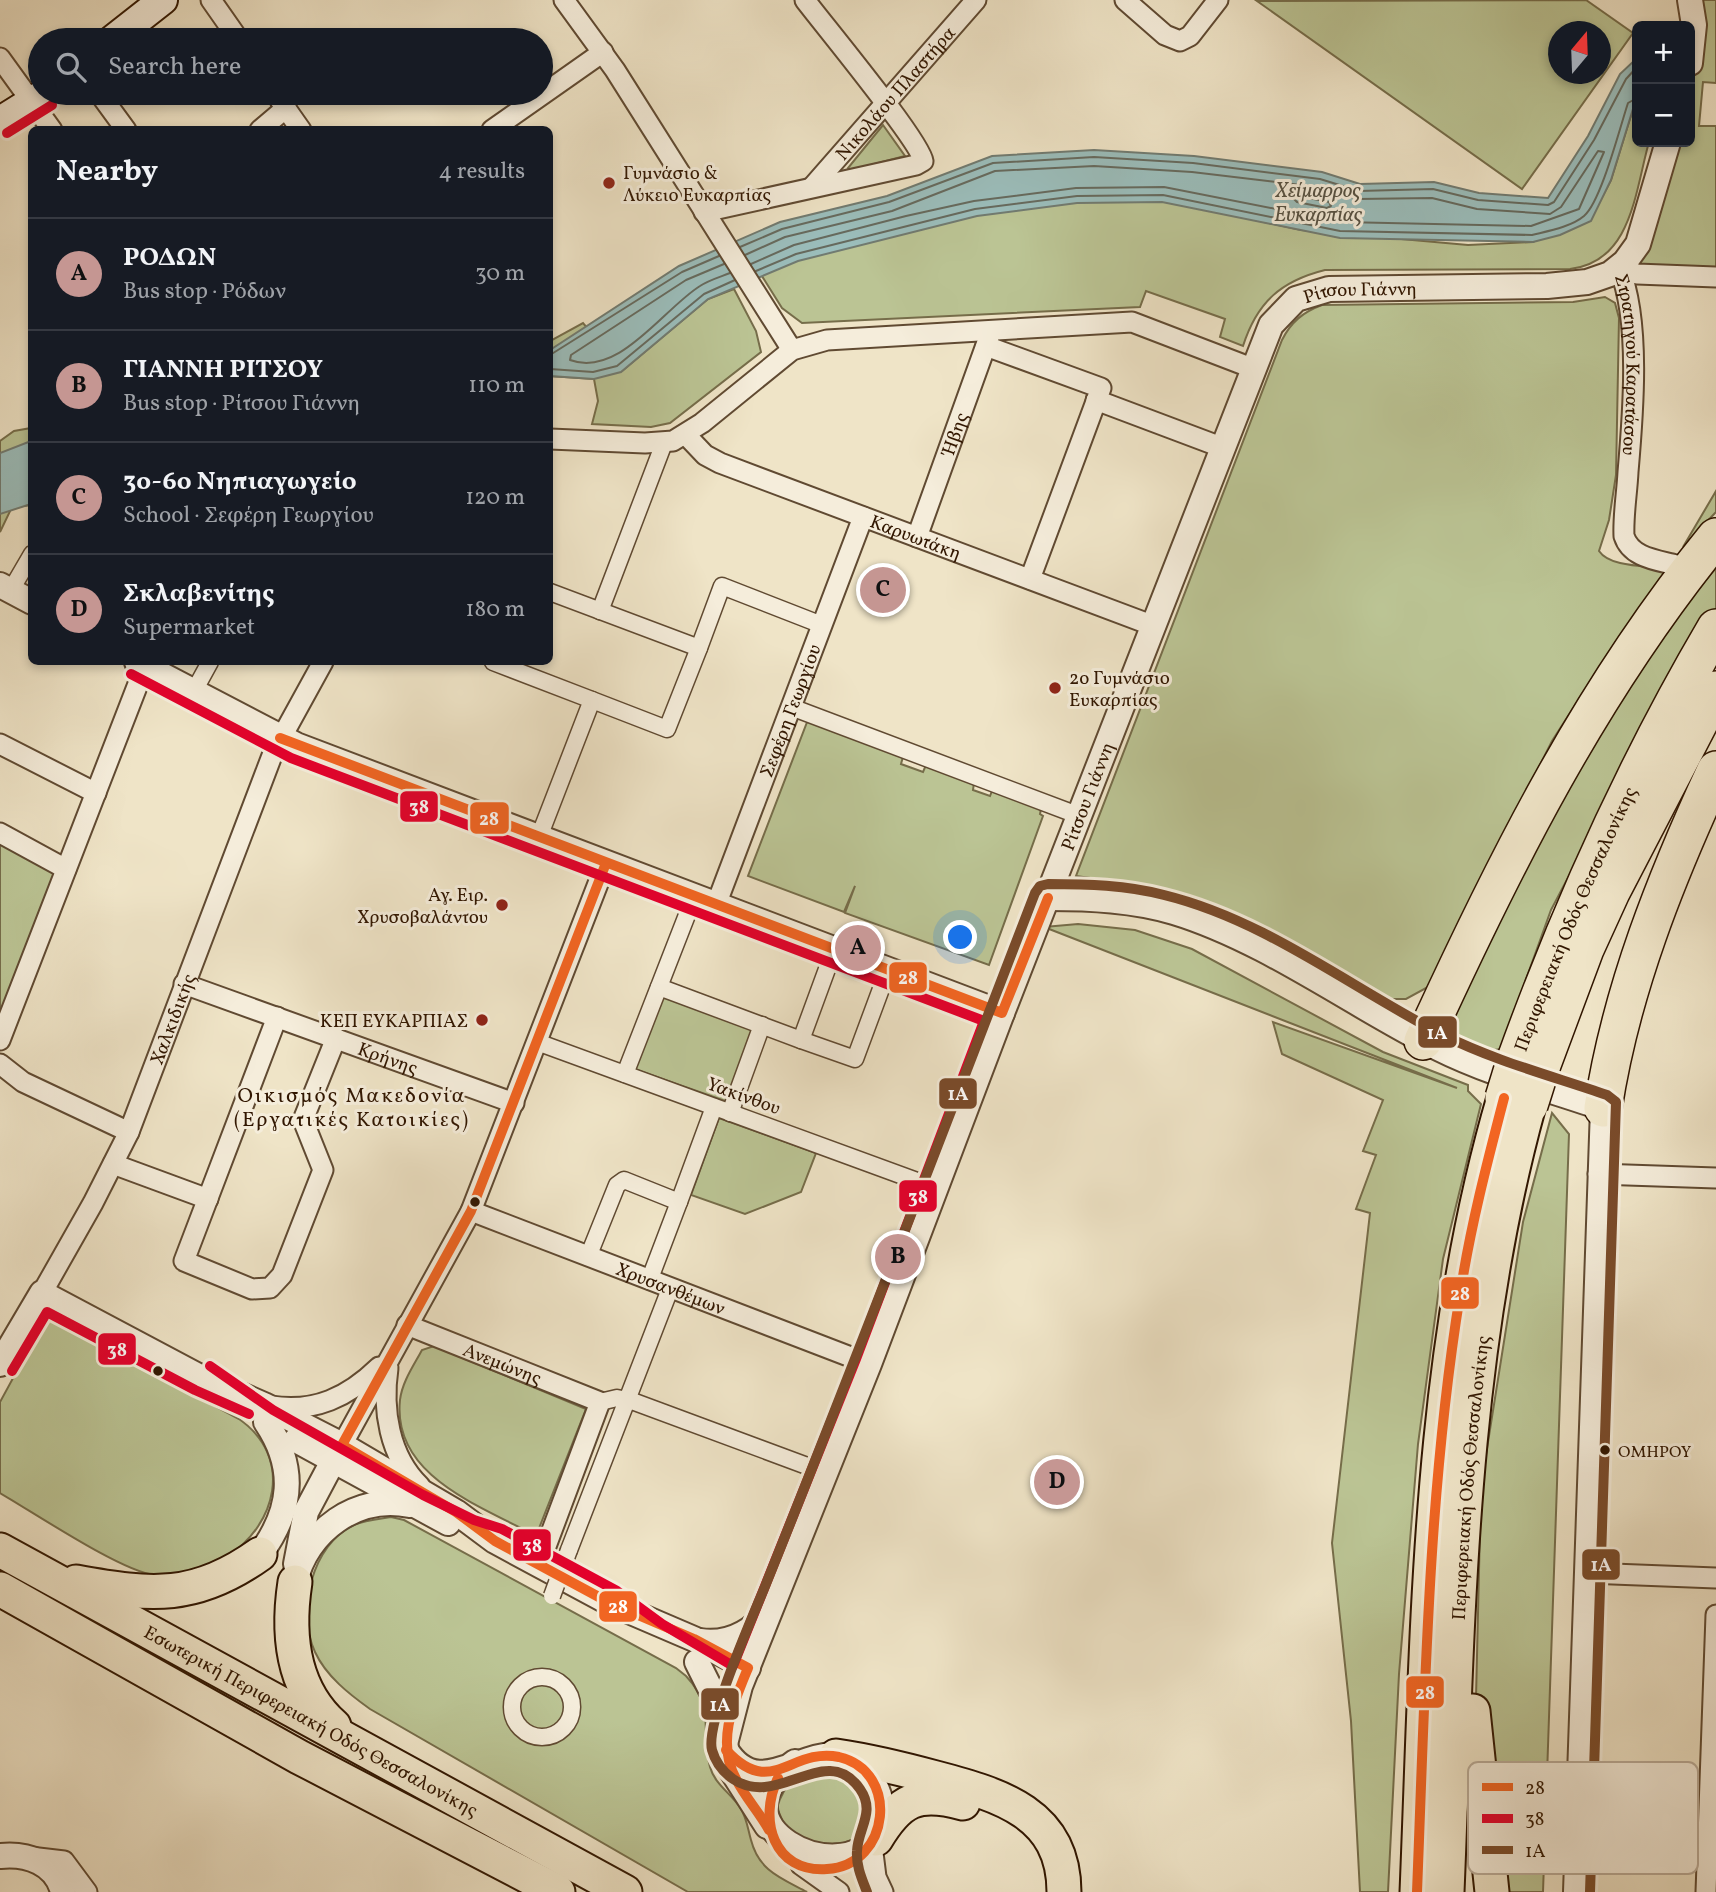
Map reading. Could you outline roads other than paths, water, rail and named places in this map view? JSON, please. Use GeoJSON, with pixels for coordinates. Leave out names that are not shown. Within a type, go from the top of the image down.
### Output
{"type":"FeatureCollection","features":[{"type":"Feature","properties":{"kind":"highway"},"geometry":{"type":"LineString","coordinates":[[1423,1041],[1496,885],[1567,751],[1642,635],[1716,537]]}},
{"type":"Feature","properties":{"kind":"highway","name":"Περιφερειακή Οδός Θεσσαλονίκης"},"geometry":{"type":"LineString","coordinates":[[1417,1892],[1430,1580],[1442,1416],[1464,1263],[1488,1151],[1516,1102],[1596,861],[1671,710],[1716,628]]}},
{"type":"Feature","properties":{"kind":"highway","name":"Περιφερειακή Οδός Θεσσαλονίκης"},"geometry":{"type":"LineString","coordinates":[[1528,1063],[1611,892],[1716,690]]}},
{"type":"Feature","properties":{"kind":"highway"},"geometry":{"type":"LineString","coordinates":[[1603,1108],[1627,999],[1652,920],[1682,843],[1716,770]]}},
{"type":"Feature","properties":{"kind":"highway","name":"Περιφερειακή Οδός Θεσσαλονίκης"},"geometry":{"type":"LineString","coordinates":[[1447,1892],[1460,1566],[1485,1314],[1515,1157],[1516,1102]]}},
{"type":"Feature","properties":{"kind":"highway"},"geometry":{"type":"LineString","coordinates":[[1465,1527],[1478,1762]]}},
{"type":"Feature","properties":{"kind":"highway","name":"Εσωτερική Περιφερειακή Οδός Θεσσαλονίκης"},"geometry":{"type":"LineString","coordinates":[[0,1550],[625,1892]]}},
{"type":"Feature","properties":{"kind":"highway"},"geometry":{"type":"LineString","coordinates":[[52,1578],[110,1588],[184,1591],[222,1579],[260,1554]]}},
{"type":"Feature","properties":{"kind":"highway"},"geometry":{"type":"LineString","coordinates":[[295,1583],[290,1634],[294,1657],[312,1700],[325,1718],[355,1743]]}},
{"type":"Feature","properties":{"kind":"highway","name":"Εσωτερική Περιφερειακή Οδός Θεσσαλονίκης"},"geometry":{"type":"LineString","coordinates":[[0,1588],[299,1758],[558,1892]]}},
{"type":"Feature","properties":{"kind":"highway"},"geometry":{"type":"LineString","coordinates":[[0,1603],[49,1616]]}},
{"type":"Feature","properties":{"kind":"highway"},"geometry":{"type":"LineString","coordinates":[[836,1756],[873,1762],[939,1779],[1013,1804],[1041,1827],[1053,1843],[1061,1862],[1064,1892]]}},
{"type":"Feature","properties":{"kind":"highway"},"geometry":{"type":"LineString","coordinates":[[874,1842],[893,1812],[917,1798],[934,1796],[965,1804],[998,1815],[1017,1828],[1042,1863],[1046,1892]]}},
{"type":"Feature","properties":{"kind":"highway"},"geometry":{"type":"LineString","coordinates":[[481,1853],[537,1892]]}},
{"type":"Feature","properties":{"kind":"highway"},"geometry":{"type":"LineString","coordinates":[[1490,1874],[1492,1892]]}},
{"type":"Feature","properties":{"kind":"main road"},"geometry":{"type":"LineString","coordinates":[[127,28],[163,0]]}},
{"type":"Feature","properties":{"kind":"main road"},"geometry":{"type":"LineString","coordinates":[[0,121],[28,104]]}},
{"type":"Feature","properties":{"kind":"street"},"geometry":{"type":"LineString","coordinates":[[211,0],[231,28]]}},
{"type":"Feature","properties":{"kind":"street"},"geometry":{"type":"LineString","coordinates":[[564,0],[603,52],[792,350]]}},
{"type":"Feature","properties":{"kind":"street"},"geometry":{"type":"LineString","coordinates":[[704,212],[916,165],[923,161],[920,152],[886,105],[805,0]]}},
{"type":"Feature","properties":{"kind":"street","name":"Νικολάου Πλαστήρα"},"geometry":{"type":"LineString","coordinates":[[813,186],[976,0]]}},
{"type":"Feature","properties":{"kind":"street"},"geometry":{"type":"LineString","coordinates":[[1125,0],[1165,35],[1180,41],[1189,37],[1218,0]]}},
{"type":"Feature","properties":{"kind":"street"},"geometry":{"type":"LineString","coordinates":[[1690,0],[1693,21]]}},
{"type":"Feature","properties":{"kind":"street"},"geometry":{"type":"LineString","coordinates":[[553,87],[603,52]]}},
{"type":"Feature","properties":{"kind":"street"},"geometry":{"type":"LineString","coordinates":[[0,58],[28,86]]}},
{"type":"Feature","properties":{"kind":"street"},"geometry":{"type":"LineString","coordinates":[[42,105],[50,126]]}},
{"type":"Feature","properties":{"kind":"street"},"geometry":{"type":"LineString","coordinates":[[108,105],[123,126]]}},
{"type":"Feature","properties":{"kind":"street"},"geometry":{"type":"LineString","coordinates":[[263,126],[278,105]]}},
{"type":"Feature","properties":{"kind":"street"},"geometry":{"type":"LineString","coordinates":[[284,105],[298,126]]}},
{"type":"Feature","properties":{"kind":"street"},"geometry":{"type":"LineString","coordinates":[[498,126],[528,105]]}},
{"type":"Feature","properties":{"kind":"street","name":"Στρατηγού Καρατάσου"},"geometry":{"type":"LineString","coordinates":[[1667,147],[1640,237],[1619,268],[1627,292],[1632,328],[1630,446],[1624,536],[1629,547],[1638,554],[1676,565]]}},
{"type":"Feature","properties":{"kind":"street"},"geometry":{"type":"LineString","coordinates":[[1619,268],[1637,274],[1716,277]]}},
{"type":"Feature","properties":{"kind":"street","name":"Ρίτσου Γιάννη"},"geometry":{"type":"LineString","coordinates":[[726,1747],[744,1677],[869,1364],[1221,447],[1252,368],[1275,319],[1289,304],[1311,292],[1358,287],[1567,285],[1594,281],[1619,268]]}},
{"type":"Feature","properties":{"kind":"street"},"geometry":{"type":"LineString","coordinates":[[553,439],[664,443],[686,435],[792,350],[827,340],[989,338],[1132,322],[1252,368]]}},
{"type":"Feature","properties":{"kind":"street"},"geometry":{"type":"LineString","coordinates":[[989,338],[1101,388],[1030,579]]}},
{"type":"Feature","properties":{"kind":"street","name":"Ήβης"},"geometry":{"type":"LineString","coordinates":[[917,537],[989,338]]}},
{"type":"Feature","properties":{"kind":"street"},"geometry":{"type":"LineString","coordinates":[[1096,400],[1221,447]]}},
{"type":"Feature","properties":{"kind":"street","name":"Καρυωτάκη"},"geometry":{"type":"LineString","coordinates":[[686,435],[712,460],[1154,626]]}},
{"type":"Feature","properties":{"kind":"street"},"geometry":{"type":"LineString","coordinates":[[600,611],[664,443]]}},
{"type":"Feature","properties":{"kind":"street","name":"Σεφέρη Γεωργίου"},"geometry":{"type":"LineString","coordinates":[[705,901],[791,707],[863,517]]}},
{"type":"Feature","properties":{"kind":"street"},"geometry":{"type":"LineString","coordinates":[[14,593],[28,563]]}},
{"type":"Feature","properties":{"kind":"street"},"geometry":{"type":"LineString","coordinates":[[501,665],[667,729],[722,586],[822,625]]}},
{"type":"Feature","properties":{"kind":"street"},"geometry":{"type":"LineString","coordinates":[[553,593],[699,648]]}},
{"type":"Feature","properties":{"kind":"street"},"geometry":{"type":"LineString","coordinates":[[0,1040],[96,793],[141,665]]}},
{"type":"Feature","properties":{"kind":"street"},"geometry":{"type":"LineString","coordinates":[[143,665],[280,738],[1002,1013]]}},
{"type":"Feature","properties":{"kind":"street"},"geometry":{"type":"LineString","coordinates":[[194,693],[208,665]]}},
{"type":"Feature","properties":{"kind":"street","name":"Χαλκιδικής"},"geometry":{"type":"LineString","coordinates":[[0,1364],[42,1293],[128,1132],[280,738],[321,665]]}},
{"type":"Feature","properties":{"kind":"street"},"geometry":{"type":"LineString","coordinates":[[539,837],[592,700]]}},
{"type":"Feature","properties":{"kind":"street"},"geometry":{"type":"LineString","coordinates":[[791,707],[1080,816]]}},
{"type":"Feature","properties":{"kind":"street"},"geometry":{"type":"LineString","coordinates":[[0,744],[96,793]]}},
{"type":"Feature","properties":{"kind":"street"},"geometry":{"type":"LineString","coordinates":[[0,833],[66,869]]}},
{"type":"Feature","properties":{"kind":"street"},"geometry":{"type":"LineString","coordinates":[[295,1583],[306,1512],[471,1211],[606,863]]}},
{"type":"Feature","properties":{"kind":"street"},"geometry":{"type":"LineString","coordinates":[[1048,898],[1125,902],[1185,915],[1251,945],[1423,1041],[1469,1062],[1603,1108],[1598,1174],[1580,1762]]}},
{"type":"Feature","properties":{"kind":"street"},"geometry":{"type":"LineString","coordinates":[[625,1074],[659,987],[705,901]]}},
{"type":"Feature","properties":{"kind":"street"},"geometry":{"type":"LineString","coordinates":[[801,1040],[834,950]]}},
{"type":"Feature","properties":{"kind":"street"},"geometry":{"type":"LineString","coordinates":[[659,987],[855,1059],[888,970]]}},
{"type":"Feature","properties":{"kind":"street","name":"Κρήνης"},"geometry":{"type":"LineString","coordinates":[[184,984],[514,1102]]}},
{"type":"Feature","properties":{"kind":"street"},"geometry":{"type":"LineString","coordinates":[[277,1017],[184,1261],[252,1289],[270,1288],[285,1269],[323,1170],[303,1120],[336,1038]]}},
{"type":"Feature","properties":{"kind":"street"},"geometry":{"type":"LineString","coordinates":[[730,1113],[762,1026]]}},
{"type":"Feature","properties":{"kind":"street","name":"Υακίνθου"},"geometry":{"type":"LineString","coordinates":[[537,1042],[936,1188]]}},
{"type":"Feature","properties":{"kind":"street"},"geometry":{"type":"LineString","coordinates":[[0,1064],[45,1094],[128,1132]]}},
{"type":"Feature","properties":{"kind":"street"},"geometry":{"type":"LineString","coordinates":[[649,1281],[714,1107]]}},
{"type":"Feature","properties":{"kind":"street"},"geometry":{"type":"LineString","coordinates":[[113,1164],[208,1199]]}},
{"type":"Feature","properties":{"kind":"street"},"geometry":{"type":"LineString","coordinates":[[1598,1174],[1716,1178]]}},
{"type":"Feature","properties":{"kind":"street"},"geometry":{"type":"LineString","coordinates":[[588,1257],[617,1185],[624,1180],[679,1202]]}},
{"type":"Feature","properties":{"kind":"street","name":"Χρυσανθέμων"},"geometry":{"type":"LineString","coordinates":[[471,1211],[869,1364]]}},
{"type":"Feature","properties":{"kind":"street"},"geometry":{"type":"LineString","coordinates":[[550,1579],[569,1550],[670,1289]]}},
{"type":"Feature","properties":{"kind":"street"},"geometry":{"type":"LineString","coordinates":[[42,1293],[423,1501],[461,1530],[495,1541],[550,1579],[610,1603],[744,1677]]}},
{"type":"Feature","properties":{"kind":"street","name":"Ανεμώνης"},"geometry":{"type":"LineString","coordinates":[[407,1325],[600,1402]]}},
{"type":"Feature","properties":{"kind":"street"},"geometry":{"type":"LineString","coordinates":[[265,1414],[332,1400],[358,1385],[390,1356]]}},
{"type":"Feature","properties":{"kind":"street"},"geometry":{"type":"LineString","coordinates":[[390,1356],[386,1398],[390,1432],[423,1501]]}},
{"type":"Feature","properties":{"kind":"street"},"geometry":{"type":"LineString","coordinates":[[550,1579],[600,1402],[627,1399],[826,1473]]}},
{"type":"Feature","properties":{"kind":"street"},"geometry":{"type":"LineString","coordinates":[[260,1554],[280,1523],[287,1489],[281,1454],[265,1414]]}},
{"type":"Feature","properties":{"kind":"street"},"geometry":{"type":"LineString","coordinates":[[295,1583],[311,1547],[341,1517],[376,1504],[423,1501]]}},
{"type":"Feature","properties":{"kind":"street"},"geometry":{"type":"LineString","coordinates":[[260,1554],[306,1512]]}},
{"type":"Feature","properties":{"kind":"street"},"geometry":{"type":"LineString","coordinates":[[1587,1573],[1716,1578]]}},
{"type":"Feature","properties":{"kind":"street"},"geometry":{"type":"LineString","coordinates":[[696,1651],[739,1636],[757,1625],[774,1605]]}},
{"type":"Feature","properties":{"kind":"street"},"geometry":{"type":"LineString","coordinates":[[1706,1892],[1716,1615]]}},
{"type":"Feature","properties":{"kind":"street"},"geometry":{"type":"LineString","coordinates":[[696,1651],[714,1696],[731,1771],[780,1850],[839,1892]]}},
{"type":"Feature","properties":{"kind":"street"},"geometry":{"type":"LineString","coordinates":[[726,1747],[743,1769],[759,1774],[771,1774],[815,1756],[836,1756],[857,1766],[879,1793],[882,1816],[874,1842],[876,1877],[883,1892]]}},
{"type":"Feature","properties":{"kind":"street"},"geometry":{"type":"LineString","coordinates":[[769,1830],[766,1808],[773,1786],[796,1762]]}},
{"type":"Feature","properties":{"kind":"street"},"geometry":{"type":"LineString","coordinates":[[801,1865],[819,1870],[842,1868],[862,1857],[874,1842]]}},
{"type":"Feature","properties":{"kind":"street"},"geometry":{"type":"LineString","coordinates":[[0,1856],[43,1856],[64,1861],[87,1892]]}},
{"type":"Feature","properties":{"kind":"street"},"geometry":{"type":"LineString","coordinates":[[30,1857],[54,1874],[63,1892]]}},
{"type":"Feature","properties":{"kind":"street"},"geometry":{"type":"LineString","coordinates":[[1576,1892],[1577,1874]]}},
{"type":"Feature","properties":{"kind":"water","name":"Χείμαρρος Ευκαρπίας"},"geometry":{"type":"Polygon","coordinates":[[[1632,63],[1632,112],[1611,180],[1591,221],[1560,235],[1533,242],[1340,238],[1162,202],[1077,203],[977,216],[798,261],[708,299],[621,372],[594,379],[553,376],[553,348],[679,266],[780,222],[887,196],[992,156],[1094,150],[1194,156],[1322,172],[1360,184],[1434,182],[1479,193],[1548,198],[1588,136],[1620,74],[1632,63]]]}},
{"type":"Feature","properties":{"kind":"water"},"geometry":{"type":"Polygon","coordinates":[[[28,442],[28,505],[0,514],[0,453],[28,442]]]}},
{"type":"Feature","properties":{"kind":"place","name":"Γυμνάσιο & Λύκειο Ευκαρπίας"},"geometry":{"type":"Point","coordinates":[609,183]}},
{"type":"Feature","properties":{"kind":"place","name":"3ο-6ο Νηπιαγωγείο"},"geometry":{"type":"Point","coordinates":[883,590]}},
{"type":"Feature","properties":{"kind":"place","name":"2ο Γυμνάσιο Ευκαρπίας"},"geometry":{"type":"Point","coordinates":[1055,688]}},
{"type":"Feature","properties":{"kind":"place","name":"Αγ. Ειρ. Χρυσοβαλάντου"},"geometry":{"type":"Point","coordinates":[502,905]}},
{"type":"Feature","properties":{"kind":"place","name":"ΡΟΔΩΝ"},"geometry":{"type":"Point","coordinates":[858,948]}},
{"type":"Feature","properties":{"kind":"place","name":"ΚΕΠ ΕΥΚΑΡΠΙΑΣ"},"geometry":{"type":"Point","coordinates":[482,1020]}},
{"type":"Feature","properties":{"kind":"place","name":"ΓΙΑΝΝΗ ΡΙΤΣΟΥ"},"geometry":{"type":"Point","coordinates":[898,1257]}},
{"type":"Feature","properties":{"kind":"place","name":"ΟΜΗΡΟΥ"},"geometry":{"type":"Point","coordinates":[1605,1450]}},
{"type":"Feature","properties":{"kind":"place","name":"Σκλαβενίτης"},"geometry":{"type":"Point","coordinates":[1057,1482]}},
{"type":"Feature","properties":{"kind":"district","name":"Οικισμός Μακεδονία (Εργατικές Κατοικίες)"},"geometry":{"type":"Point","coordinates":[352,1107]}}]}
